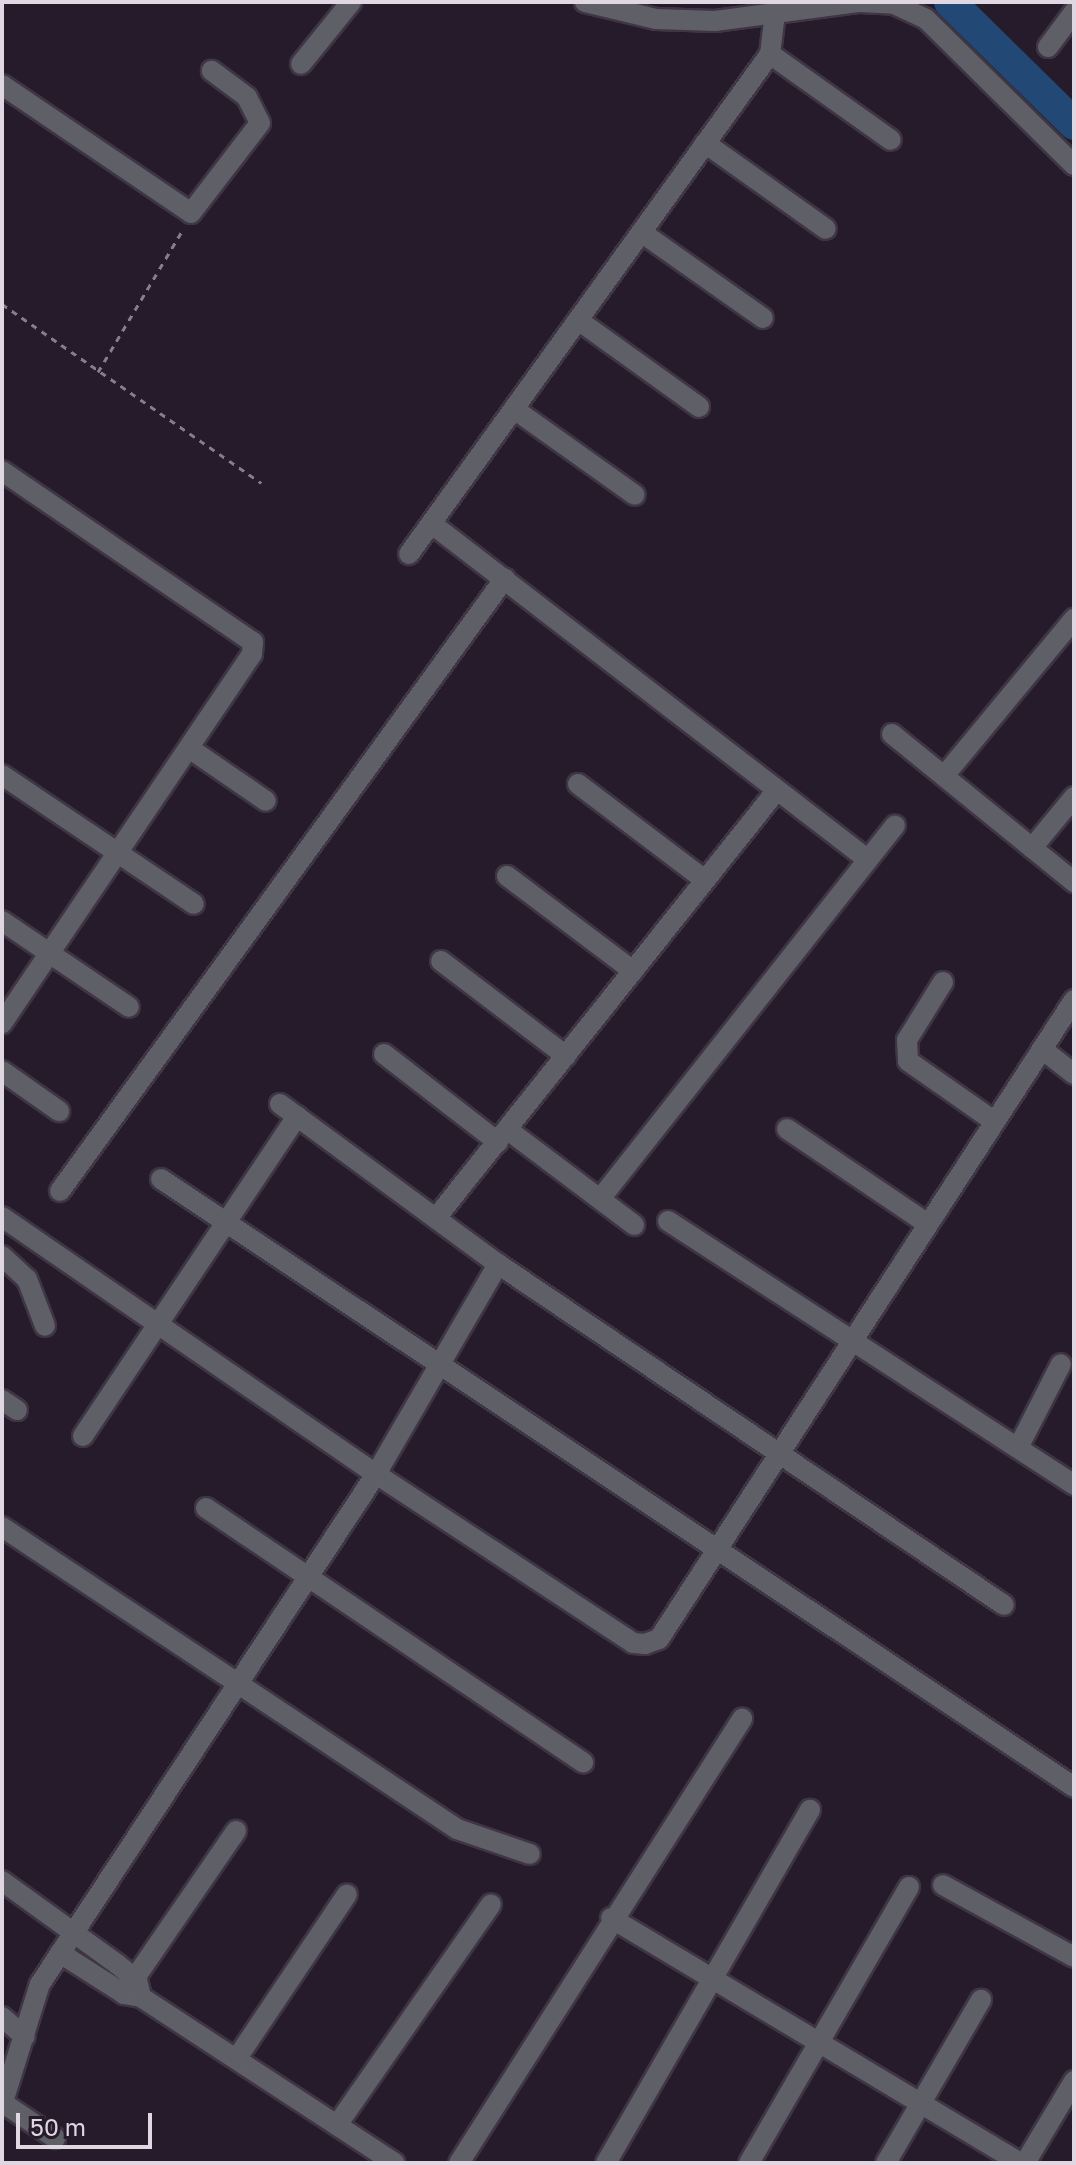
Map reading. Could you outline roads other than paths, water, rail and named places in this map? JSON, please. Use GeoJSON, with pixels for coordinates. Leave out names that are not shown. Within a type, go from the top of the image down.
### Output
{"type":"FeatureCollection","features":[{"type":"Feature","properties":{"kind":"street"},"geometry":{"type":"LineString","coordinates":[[301,64],[351,2]]}},
{"type":"Feature","properties":{"kind":"street"},"geometry":{"type":"LineString","coordinates":[[585,2],[656,19],[775,15],[860,2],[894,4],[926,19],[1070,154]]}},
{"type":"Feature","properties":{"kind":"street"},"geometry":{"type":"LineString","coordinates":[[1048,47],[1074,12]]}},
{"type":"Feature","properties":{"kind":"street"},"geometry":{"type":"LineString","coordinates":[[409,554],[770,54],[775,15]]}},
{"type":"Feature","properties":{"kind":"street"},"geometry":{"type":"LineString","coordinates":[[770,54],[891,140]]}},
{"type":"Feature","properties":{"kind":"street"},"geometry":{"type":"LineString","coordinates":[[2,85],[191,213],[260,123],[247,97],[212,71]]}},
{"type":"Feature","properties":{"kind":"street"},"geometry":{"type":"LineString","coordinates":[[705,143],[826,229]]}},
{"type":"Feature","properties":{"kind":"street"},"geometry":{"type":"LineString","coordinates":[[641,232],[763,318]]}},
{"type":"Feature","properties":{"kind":"street"},"geometry":{"type":"LineString","coordinates":[[578,320],[699,407]]}},
{"type":"Feature","properties":{"kind":"street"},"geometry":{"type":"LineString","coordinates":[[514,409],[635,495]]}},
{"type":"Feature","properties":{"kind":"street"},"geometry":{"type":"LineString","coordinates":[[2,471],[253,642],[252,654],[2,1023]]}},
{"type":"Feature","properties":{"kind":"street"},"geometry":{"type":"LineString","coordinates":[[432,524],[867,859]]}},
{"type":"Feature","properties":{"kind":"street"},"geometry":{"type":"LineString","coordinates":[[60,1191],[505,578]]}},
{"type":"Feature","properties":{"kind":"street"},"geometry":{"type":"LineString","coordinates":[[944,776],[1074,619]]}},
{"type":"Feature","properties":{"kind":"street"},"geometry":{"type":"LineString","coordinates":[[892,734],[1074,882]]}},
{"type":"Feature","properties":{"kind":"street"},"geometry":{"type":"LineString","coordinates":[[189,748],[266,801]]}},
{"type":"Feature","properties":{"kind":"street"},"geometry":{"type":"LineString","coordinates":[[2,775],[117,849],[194,904]]}},
{"type":"Feature","properties":{"kind":"street"},"geometry":{"type":"LineString","coordinates":[[578,784],[705,880]]}},
{"type":"Feature","properties":{"kind":"street"},"geometry":{"type":"LineString","coordinates":[[436,1218],[777,790]]}},
{"type":"Feature","properties":{"kind":"street"},"geometry":{"type":"LineString","coordinates":[[1032,848],[1074,797]]}},
{"type":"Feature","properties":{"kind":"street"},"geometry":{"type":"LineString","coordinates":[[600,1199],[895,825]]}},
{"type":"Feature","properties":{"kind":"street"},"geometry":{"type":"LineString","coordinates":[[507,876],[633,971]]}},
{"type":"Feature","properties":{"kind":"street"},"geometry":{"type":"LineString","coordinates":[[2,921],[129,1007]]}},
{"type":"Feature","properties":{"kind":"street"},"geometry":{"type":"LineString","coordinates":[[441,961],[566,1056]]}},
{"type":"Feature","properties":{"kind":"street"},"geometry":{"type":"LineString","coordinates":[[943,982],[907,1040],[908,1061],[995,1122]]}},
{"type":"Feature","properties":{"kind":"street"},"geometry":{"type":"LineString","coordinates":[[5,1223],[156,1321],[376,1474],[633,1643],[659,1639],[715,1545],[1074,1000]]}},
{"type":"Feature","properties":{"kind":"street"},"geometry":{"type":"LineString","coordinates":[[1042,1049],[1074,1074]]}},
{"type":"Feature","properties":{"kind":"street"},"geometry":{"type":"LineString","coordinates":[[384,1054],[634,1225]]}},
{"type":"Feature","properties":{"kind":"street"},"geometry":{"type":"LineString","coordinates":[[2,1071],[59,1111]]}},
{"type":"Feature","properties":{"kind":"street"},"geometry":{"type":"LineString","coordinates":[[280,1104],[498,1264],[1004,1605]]}},
{"type":"Feature","properties":{"kind":"street"},"geometry":{"type":"LineString","coordinates":[[83,1436],[223,1220],[297,1116]]}},
{"type":"Feature","properties":{"kind":"street"},"geometry":{"type":"LineString","coordinates":[[787,1129],[928,1224]]}},
{"type":"Feature","properties":{"kind":"street"},"geometry":{"type":"LineString","coordinates":[[161,1179],[441,1362],[1074,1787]]}},
{"type":"Feature","properties":{"kind":"street"},"geometry":{"type":"LineString","coordinates":[[668,1221],[853,1336],[1074,1485]]}},
{"type":"Feature","properties":{"kind":"street"},"geometry":{"type":"LineString","coordinates":[[2,1256],[27,1279],[45,1326]]}},
{"type":"Feature","properties":{"kind":"street"},"geometry":{"type":"LineString","coordinates":[[55,2138],[2,2104],[40,1984],[240,1686],[376,1474],[498,1264]]}},
{"type":"Feature","properties":{"kind":"street"},"geometry":{"type":"LineString","coordinates":[[1018,1448],[1061,1364]]}},
{"type":"Feature","properties":{"kind":"street"},"geometry":{"type":"LineString","coordinates":[[206,1508],[307,1580],[583,1762]]}},
{"type":"Feature","properties":{"kind":"street"},"geometry":{"type":"LineString","coordinates":[[2,1527],[457,1829],[530,1854]]}},
{"type":"Feature","properties":{"kind":"street"},"geometry":{"type":"LineString","coordinates":[[459,2163],[611,1918],[742,1719]]}},
{"type":"Feature","properties":{"kind":"street"},"geometry":{"type":"LineString","coordinates":[[606,2163],[810,1810]]}},
{"type":"Feature","properties":{"kind":"street"},"geometry":{"type":"LineString","coordinates":[[134,1990],[236,1831]]}},
{"type":"Feature","properties":{"kind":"street"},"geometry":{"type":"LineString","coordinates":[[2,1881],[72,1934],[134,1990]]}},
{"type":"Feature","properties":{"kind":"street"},"geometry":{"type":"LineString","coordinates":[[943,1885],[1074,1957]]}},
{"type":"Feature","properties":{"kind":"street"},"geometry":{"type":"LineString","coordinates":[[755,2161],[820,2040],[909,1887]]}},
{"type":"Feature","properties":{"kind":"street"},"geometry":{"type":"LineString","coordinates":[[237,2058],[347,1894]]}},
{"type":"Feature","properties":{"kind":"street"},"geometry":{"type":"LineString","coordinates":[[337,2125],[491,1904]]}},
{"type":"Feature","properties":{"kind":"street"},"geometry":{"type":"LineString","coordinates":[[611,1918],[1023,2163],[1074,2081]]}},
{"type":"Feature","properties":{"kind":"street"},"geometry":{"type":"LineString","coordinates":[[60,1953],[134,1990],[395,2163]]}},
{"type":"Feature","properties":{"kind":"street"},"geometry":{"type":"LineString","coordinates":[[886,2163],[981,2000]]}},
{"type":"Feature","properties":{"kind":"street"},"geometry":{"type":"LineString","coordinates":[[2,2017],[25,2037]]}},
{"type":"Feature","properties":{"kind":"waterway"},"geometry":{"type":"LineString","coordinates":[[950,2],[1074,124]]}}]}
